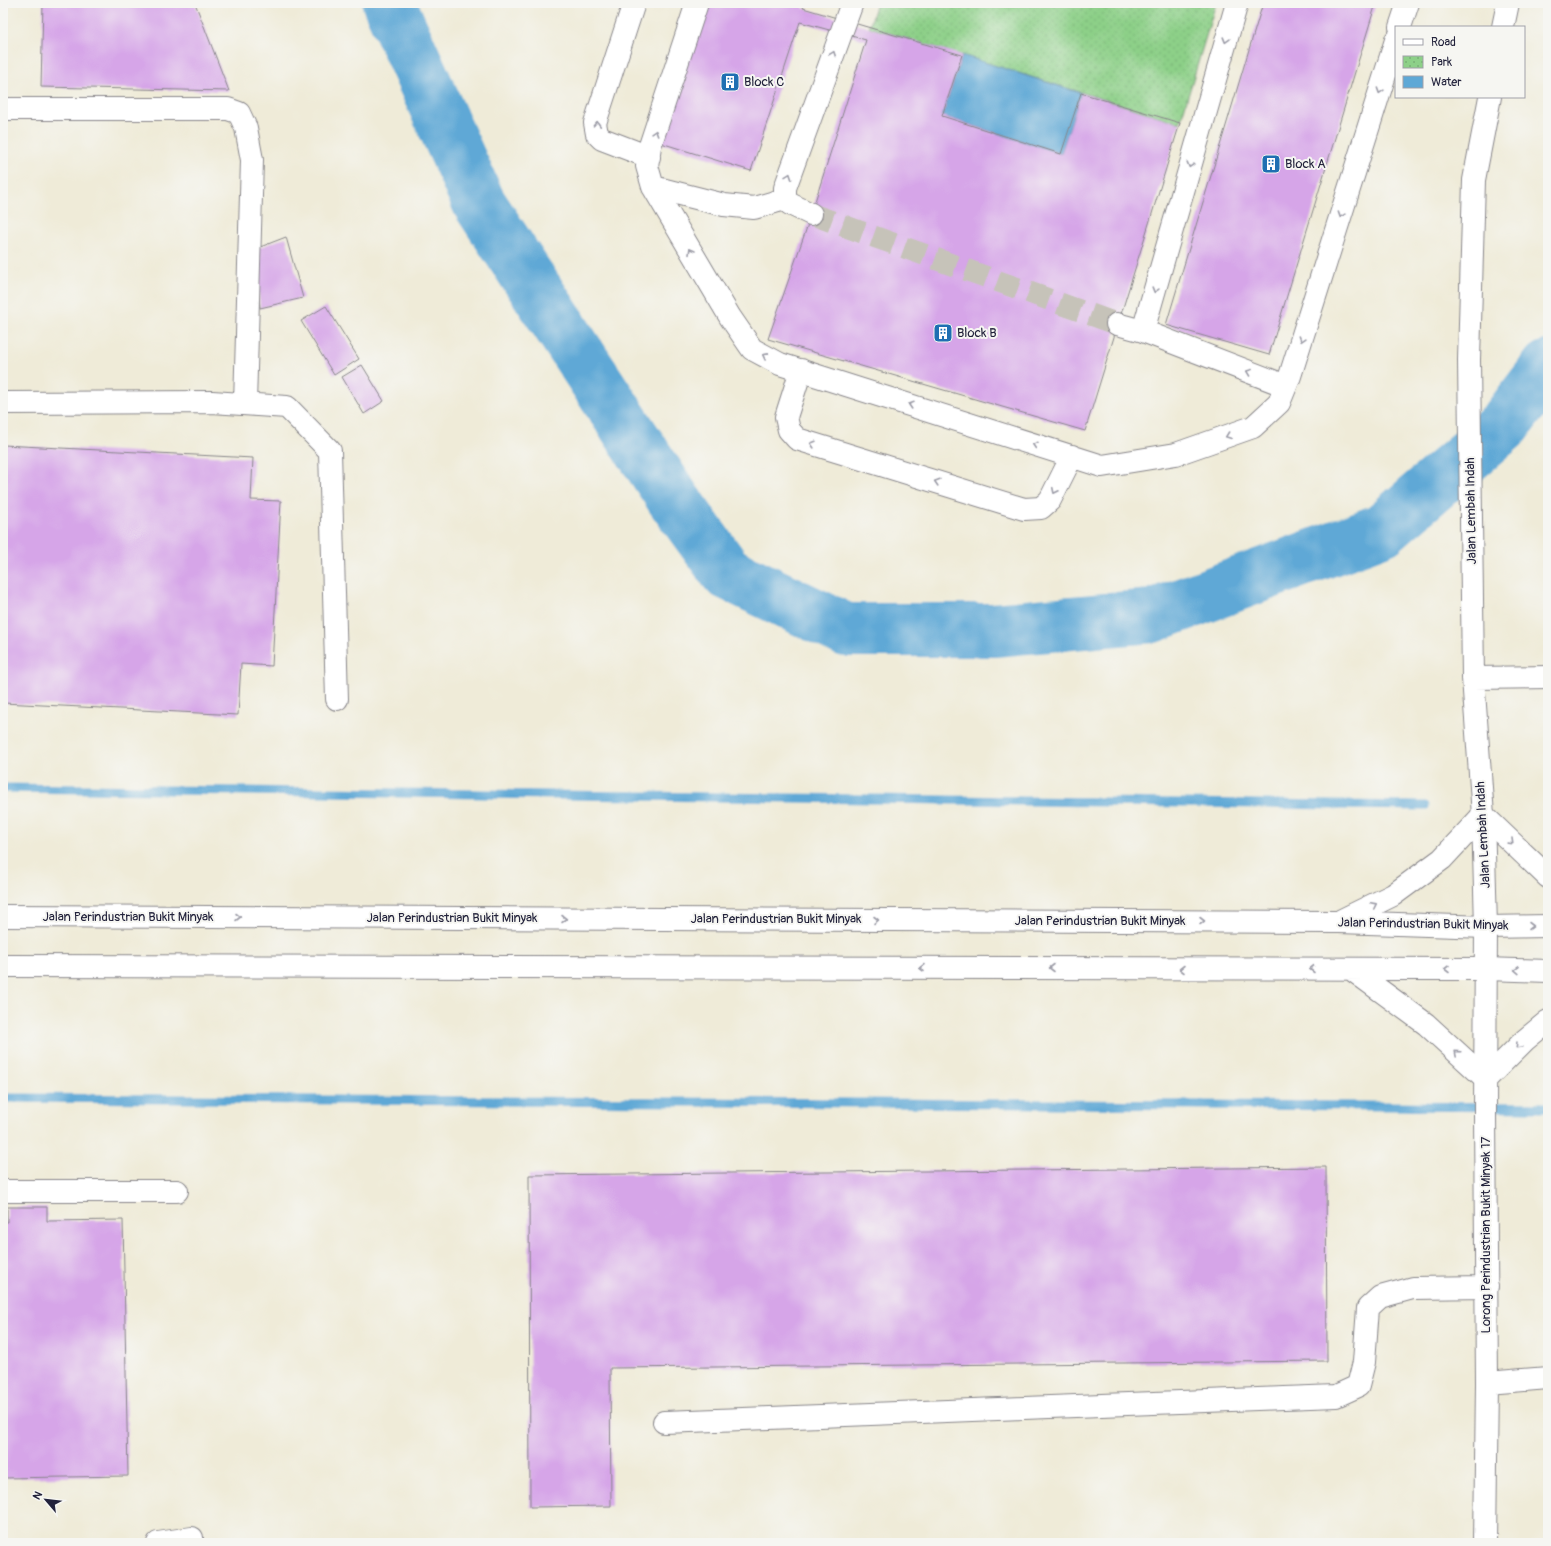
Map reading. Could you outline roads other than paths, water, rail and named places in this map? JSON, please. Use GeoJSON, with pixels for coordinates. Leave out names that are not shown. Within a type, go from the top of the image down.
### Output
{"type":"FeatureCollection","features":[{"type":"Feature","properties":{"kind":"main road"},"geometry":{"type":"LineString","coordinates":[[634,3],[595,123],[597,134],[602,139],[649,157]]}},
{"type":"Feature","properties":{"kind":"main road"},"geometry":{"type":"LineString","coordinates":[[697,3],[650,146],[647,166],[653,187],[730,317],[752,349],[780,364],[1102,466],[1176,454],[1253,427],[1279,403],[1286,386],[1395,43]]}},
{"type":"Feature","properties":{"kind":"main road"},"geometry":{"type":"LineString","coordinates":[[811,214],[790,204],[785,199],[785,188],[852,3]]}},
{"type":"Feature","properties":{"kind":"main road"},"geometry":{"type":"LineString","coordinates":[[1143,332],[1237,3]]}},
{"type":"Feature","properties":{"kind":"main road"},"geometry":{"type":"LineString","coordinates":[[1400,26],[1408,3]]}},
{"type":"Feature","properties":{"kind":"main road"},"geometry":{"type":"LineString","coordinates":[[1503,26],[1508,3]]}},
{"type":"Feature","properties":{"kind":"main road","name":"Jalan Lembah Indah"},"geometry":{"type":"LineString","coordinates":[[1486,927],[1483,815],[1474,678],[1469,360],[1474,180],[1490,98]]}},
{"type":"Feature","properties":{"kind":"main road"},"geometry":{"type":"LineString","coordinates":[[3,109],[228,109],[239,113],[246,128],[252,160],[244,404]]}},
{"type":"Feature","properties":{"kind":"main road"},"geometry":{"type":"LineString","coordinates":[[653,187],[724,205],[754,208],[785,199]]}},
{"type":"Feature","properties":{"kind":"main road"},"geometry":{"type":"LineString","coordinates":[[1117,324],[1143,332],[1286,386]]}},
{"type":"Feature","properties":{"kind":"main road"},"geometry":{"type":"LineString","coordinates":[[801,370],[786,417],[789,430],[797,439],[1024,509],[1041,508],[1050,500],[1072,456]]}},
{"type":"Feature","properties":{"kind":"main road"},"geometry":{"type":"LineString","coordinates":[[3,402],[212,402],[287,407],[330,451],[337,699]]}},
{"type":"Feature","properties":{"kind":"main road"},"geometry":{"type":"LineString","coordinates":[[1474,678],[1548,677]]}},
{"type":"Feature","properties":{"kind":"main road"},"geometry":{"type":"LineString","coordinates":[[1340,922],[1394,895],[1442,859],[1483,815],[1548,877]]}},
{"type":"Feature","properties":{"kind":"main road","name":"Jalan Perindustrian Bukit Minyak"},"geometry":{"type":"LineString","coordinates":[[3,916],[1340,922],[1486,927],[1548,926]]}},
{"type":"Feature","properties":{"kind":"main road","name":"Lorong Perindustrian Bukit Minyak 17"},"geometry":{"type":"LineString","coordinates":[[1485,1543],[1487,1383],[1485,1107],[1486,927]]}},
{"type":"Feature","properties":{"kind":"main road"},"geometry":{"type":"LineString","coordinates":[[3,966],[1486,969],[1548,971]]}},
{"type":"Feature","properties":{"kind":"main road"},"geometry":{"type":"LineString","coordinates":[[1351,969],[1426,1024],[1486,1079],[1525,1040],[1548,1021]]}},
{"type":"Feature","properties":{"kind":"main road"},"geometry":{"type":"LineString","coordinates":[[3,1191],[177,1191]]}},
{"type":"Feature","properties":{"kind":"main road"},"geometry":{"type":"LineString","coordinates":[[664,1422],[1336,1396],[1358,1386],[1364,1362],[1368,1308],[1380,1297],[1413,1288],[1487,1287]]}},
{"type":"Feature","properties":{"kind":"main road"},"geometry":{"type":"LineString","coordinates":[[1487,1383],[1548,1378]]}},
{"type":"Feature","properties":{"kind":"main road"},"geometry":{"type":"LineString","coordinates":[[158,1543],[192,1538]]}},
{"type":"Feature","properties":{"kind":"water"},"geometry":{"type":"Polygon","coordinates":[[[962,55],[1081,93],[1061,154],[942,116],[962,55]]]}},
{"type":"Feature","properties":{"kind":"waterway"},"geometry":{"type":"LineString","coordinates":[[389,3],[479,203],[674,500],[727,573],[846,630],[993,630],[1152,616],[1382,530],[1503,426],[1548,367]]}},
{"type":"Feature","properties":{"kind":"waterway"},"geometry":{"type":"LineString","coordinates":[[3,788],[1425,806]]}},
{"type":"Feature","properties":{"kind":"waterway"},"geometry":{"type":"LineString","coordinates":[[3,1098],[1548,1107]]}},
{"type":"Feature","properties":{"kind":"tunnel"},"geometry":{"type":"LineString","coordinates":[[811,214],[1117,324]]}},
{"type":"Feature","properties":{"kind":"place","name":"Block C"},"geometry":{"type":"Point","coordinates":[730,82]}},
{"type":"Feature","properties":{"kind":"place","name":"Block A"},"geometry":{"type":"Point","coordinates":[1271,164]}},
{"type":"Feature","properties":{"kind":"place","name":"Block B"},"geometry":{"type":"Point","coordinates":[943,333]}}]}
